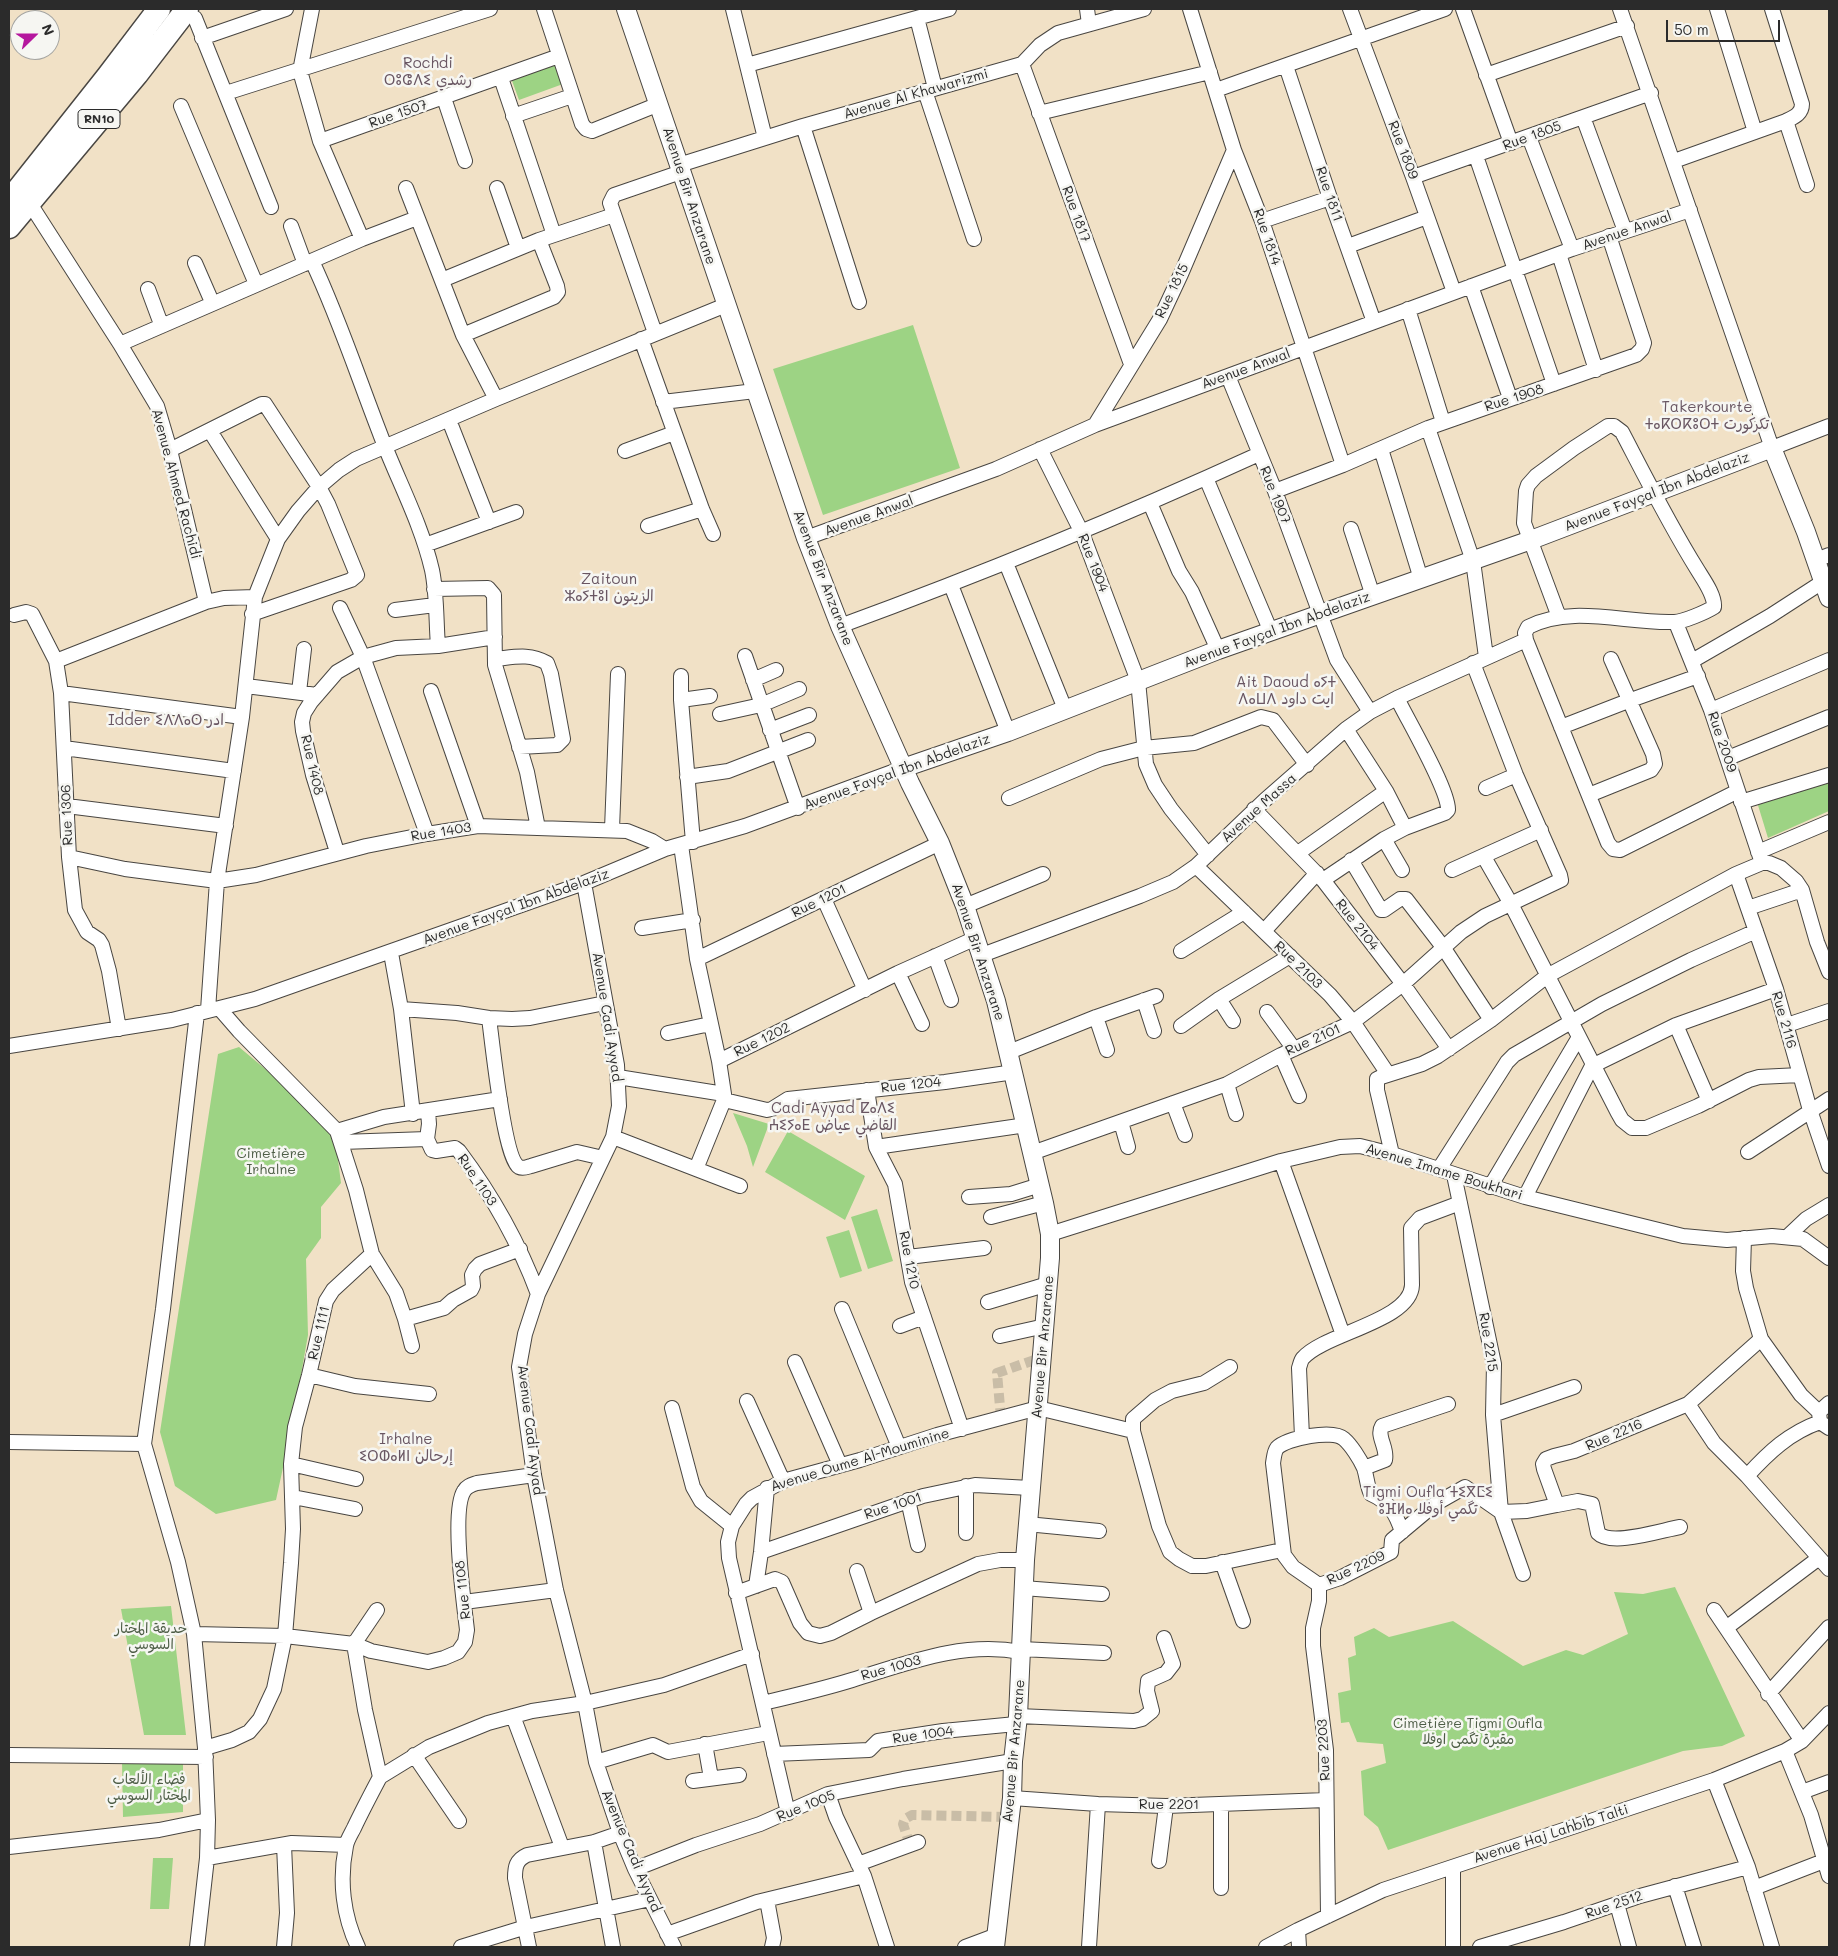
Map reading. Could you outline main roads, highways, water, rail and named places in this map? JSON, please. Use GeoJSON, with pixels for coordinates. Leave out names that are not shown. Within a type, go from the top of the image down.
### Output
{"type":"FeatureCollection","features":[{"type":"Feature","properties":{"kind":"main road","name":"RN10"},"geometry":{"type":"LineString","coordinates":[[9,227],[19,202],[108,76],[159,9]]}},
{"type":"Feature","properties":{"kind":"main road","name":"RN10"},"geometry":{"type":"LineString","coordinates":[[19,202],[191,14]]}},
{"type":"Feature","properties":{"kind":"tunnel"},"geometry":{"type":"LineString","coordinates":[[1001,1418],[997,1373],[1043,1357]]}},
{"type":"Feature","properties":{"kind":"tunnel"},"geometry":{"type":"LineString","coordinates":[[910,1845],[903,1824],[905,1819],[912,1815],[1009,1817]]}},
{"type":"Feature","properties":{"kind":"district","name":"Rochdi ⵔⵓⵛⴷⵉ رشدي"},"geometry":{"type":"Point","coordinates":[428,72]}},
{"type":"Feature","properties":{"kind":"district","name":"Takerkourte ⵜⴰⴽⵔⴽⵓⵔⵜ تكركورت"},"geometry":{"type":"Point","coordinates":[1707,416]}},
{"type":"Feature","properties":{"kind":"district","name":"Zaitoun ⵣⴰⵢⵜⵓⵏ الزيتون"},"geometry":{"type":"Point","coordinates":[609,588]}},
{"type":"Feature","properties":{"kind":"district","name":"Ait Daoud ⴰⵢⵜ ⴷⴰⵡⴷ ايت داود"},"geometry":{"type":"Point","coordinates":[1286,690]}},
{"type":"Feature","properties":{"kind":"district","name":"Idder ⵉⴷⴷⴰⵔ ادر"},"geometry":{"type":"Point","coordinates":[166,720]}},
{"type":"Feature","properties":{"kind":"district","name":"Cadi Ayyad ⵇⴰⴷⵉ ⵄⵉⵢⴰⴹ القاضي عياض"},"geometry":{"type":"Point","coordinates":[833,1116]}},
{"type":"Feature","properties":{"kind":"district","name":"Irhalne ⵉⵔⵀⴰⵍⵏ إرحالن"},"geometry":{"type":"Point","coordinates":[406,1448]}},
{"type":"Feature","properties":{"kind":"district","name":"Tigmi Oufla ⵜⵉⴳⵎⵉ ⵓⴼⵍⴰ تگمي أوفلا"},"geometry":{"type":"Point","coordinates":[1428,1500]}},
{"type":"Feature","properties":{"kind":"park label","name":"Cimetière Irhalne"},"geometry":{"type":"Point","coordinates":[271,1162]}},
{"type":"Feature","properties":{"kind":"park label","name":"حديقة المختار السوسي"},"geometry":{"type":"Point","coordinates":[151,1638]}},
{"type":"Feature","properties":{"kind":"park label","name":"Cimetière Tigmi Oufla مقبرة تگمی اوفلا"},"geometry":{"type":"Point","coordinates":[1468,1732]}},
{"type":"Feature","properties":{"kind":"park label","name":"فضاء الألعاب المختار السوسي"},"geometry":{"type":"Point","coordinates":[149,1788]}}]}
